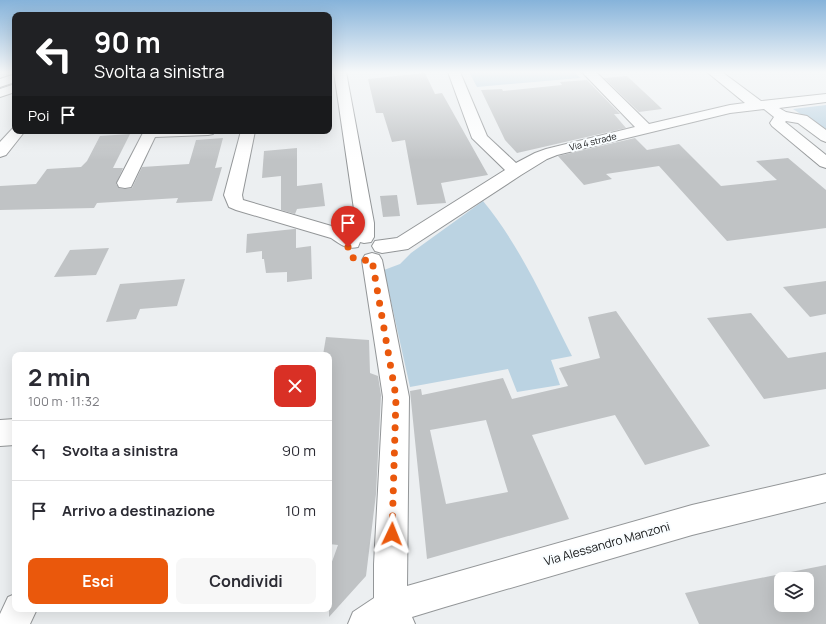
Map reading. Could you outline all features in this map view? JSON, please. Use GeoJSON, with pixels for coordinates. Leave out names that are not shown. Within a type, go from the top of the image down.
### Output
{"type":"FeatureCollection","features":[{"type":"Feature","properties":{"kind":"main road"},"geometry":{"type":"LineString","coordinates":[[345,101],[365,223],[367,246],[396,397],[390,564],[385,618]]}},
{"type":"Feature","properties":{"kind":"main road"},"geometry":{"type":"LineString","coordinates":[[465,101],[480,138],[515,171]]}},
{"type":"Feature","properties":{"kind":"main road"},"geometry":{"type":"LineString","coordinates":[[617,101],[645,129]]}},
{"type":"Feature","properties":{"kind":"main road"},"geometry":{"type":"LineString","coordinates":[[756,101],[782,116],[802,119],[826,137]]}},
{"type":"Feature","properties":{"kind":"main road","name":"Via 4 strade"},"geometry":{"type":"LineString","coordinates":[[367,246],[401,244],[515,171],[541,156],[552,152],[730,109],[797,101]]}},
{"type":"Feature","properties":{"kind":"main road"},"geometry":{"type":"LineString","coordinates":[[782,116],[777,123],[826,163]]}},
{"type":"Feature","properties":{"kind":"main road"},"geometry":{"type":"LineString","coordinates":[[0,152],[15,134]]}},
{"type":"Feature","properties":{"kind":"main road"},"geometry":{"type":"LineString","coordinates":[[125,182],[150,134]]}},
{"type":"Feature","properties":{"kind":"main road"},"geometry":{"type":"LineString","coordinates":[[247,134],[233,195],[235,203],[338,234],[367,246]]}},
{"type":"Feature","properties":{"kind":"main road"},"geometry":{"type":"LineString","coordinates":[[0,433],[12,432]]}},
{"type":"Feature","properties":{"kind":"main road","name":"Via Alessandro Manzoni"},"geometry":{"type":"LineString","coordinates":[[385,618],[692,520],[826,488]]}},
{"type":"Feature","properties":{"kind":"main road"},"geometry":{"type":"LineString","coordinates":[[13,624],[19,612]]}},
{"type":"Feature","properties":{"kind":"shaded area"},"geometry":{"type":"Polygon","coordinates":[[[826,105],[826,131],[793,109],[826,105]]]}},
{"type":"Feature","properties":{"kind":"shaded area"},"geometry":{"type":"Polygon","coordinates":[[[483,201],[497,219],[521,256],[572,356],[551,360],[560,385],[517,392],[508,369],[410,387],[384,270],[400,264],[411,253],[483,201]]]}},
{"type":"Feature","properties":{"kind":"building"},"geometry":{"type":"Polygon","coordinates":[[[373,101],[447,101],[488,175],[441,183],[446,203],[417,205],[405,140],[392,142],[383,113],[376,113],[373,101]]]}},
{"type":"Feature","properties":{"kind":"building"},"geometry":{"type":"Polygon","coordinates":[[[486,101],[607,101],[620,114],[614,114],[626,128],[517,153],[505,140],[486,101]]]}},
{"type":"Feature","properties":{"kind":"building"},"geometry":{"type":"Polygon","coordinates":[[[628,101],[654,101],[662,109],[639,112],[628,101]]]}},
{"type":"Feature","properties":{"kind":"building"},"geometry":{"type":"Polygon","coordinates":[[[130,134],[113,168],[123,168],[116,184],[119,188],[125,189],[132,188],[142,167],[189,164],[196,140],[223,138],[215,168],[222,167],[212,201],[176,203],[178,198],[97,203],[94,208],[0,210],[0,186],[36,184],[47,169],[81,167],[87,161],[100,136],[130,134]]]}},
{"type":"Feature","properties":{"kind":"building"},"geometry":{"type":"Polygon","coordinates":[[[635,138],[647,150],[679,144],[721,186],[777,180],[756,161],[788,158],[826,190],[826,228],[727,241],[659,166],[606,174],[612,179],[584,185],[558,156],[635,138]]]}},
{"type":"Feature","properties":{"kind":"building"},"geometry":{"type":"Polygon","coordinates":[[[297,148],[297,186],[322,183],[325,206],[297,209],[295,214],[281,210],[281,176],[262,178],[264,151],[297,148]]]}},
{"type":"Feature","properties":{"kind":"building"},"geometry":{"type":"Polygon","coordinates":[[[397,195],[400,216],[383,217],[380,196],[397,195]]]}},
{"type":"Feature","properties":{"kind":"building"},"geometry":{"type":"Polygon","coordinates":[[[296,229],[296,248],[311,246],[312,279],[287,282],[287,272],[266,273],[264,259],[262,259],[262,251],[246,253],[247,234],[296,229]]]}},
{"type":"Feature","properties":{"kind":"building"},"geometry":{"type":"Polygon","coordinates":[[[109,248],[96,275],[54,277],[70,250],[109,248]]]}},
{"type":"Feature","properties":{"kind":"building"},"geometry":{"type":"Polygon","coordinates":[[[185,279],[177,306],[140,309],[136,319],[106,322],[120,284],[185,279]]]}},
{"type":"Feature","properties":{"kind":"building"},"geometry":{"type":"Polygon","coordinates":[[[826,281],[826,314],[810,317],[783,287],[826,281]]]}},
{"type":"Feature","properties":{"kind":"building"},"geometry":{"type":"Polygon","coordinates":[[[616,311],[710,446],[645,465],[615,415],[532,435],[569,519],[427,559],[410,391],[421,389],[422,395],[503,378],[512,399],[568,386],[559,368],[600,358],[588,317],[616,311]],[[486,420],[430,430],[446,504],[508,492],[486,420]]]}},
{"type":"Feature","properties":{"kind":"building"},"geometry":{"type":"Polygon","coordinates":[[[751,313],[788,358],[826,352],[826,389],[764,399],[707,318],[751,313]]]}},
{"type":"Feature","properties":{"kind":"building"},"geometry":{"type":"Polygon","coordinates":[[[326,337],[369,340],[370,373],[378,376],[381,395],[376,494],[366,576],[329,617],[329,612],[332,612],[332,562],[338,545],[332,544],[332,352],[324,352],[326,337]]]}},
{"type":"Feature","properties":{"kind":"building"},"geometry":{"type":"Polygon","coordinates":[[[826,565],[826,624],[699,624],[685,593],[774,575],[774,612],[814,612],[814,572],[791,572],[826,565]]]}},
{"type":"Feature","properties":{"kind":"route"},"geometry":{"type":"LineString","coordinates":[[348,247],[348,252],[351,257],[356,260],[372,260],[396,397],[392,534]]}}]}
